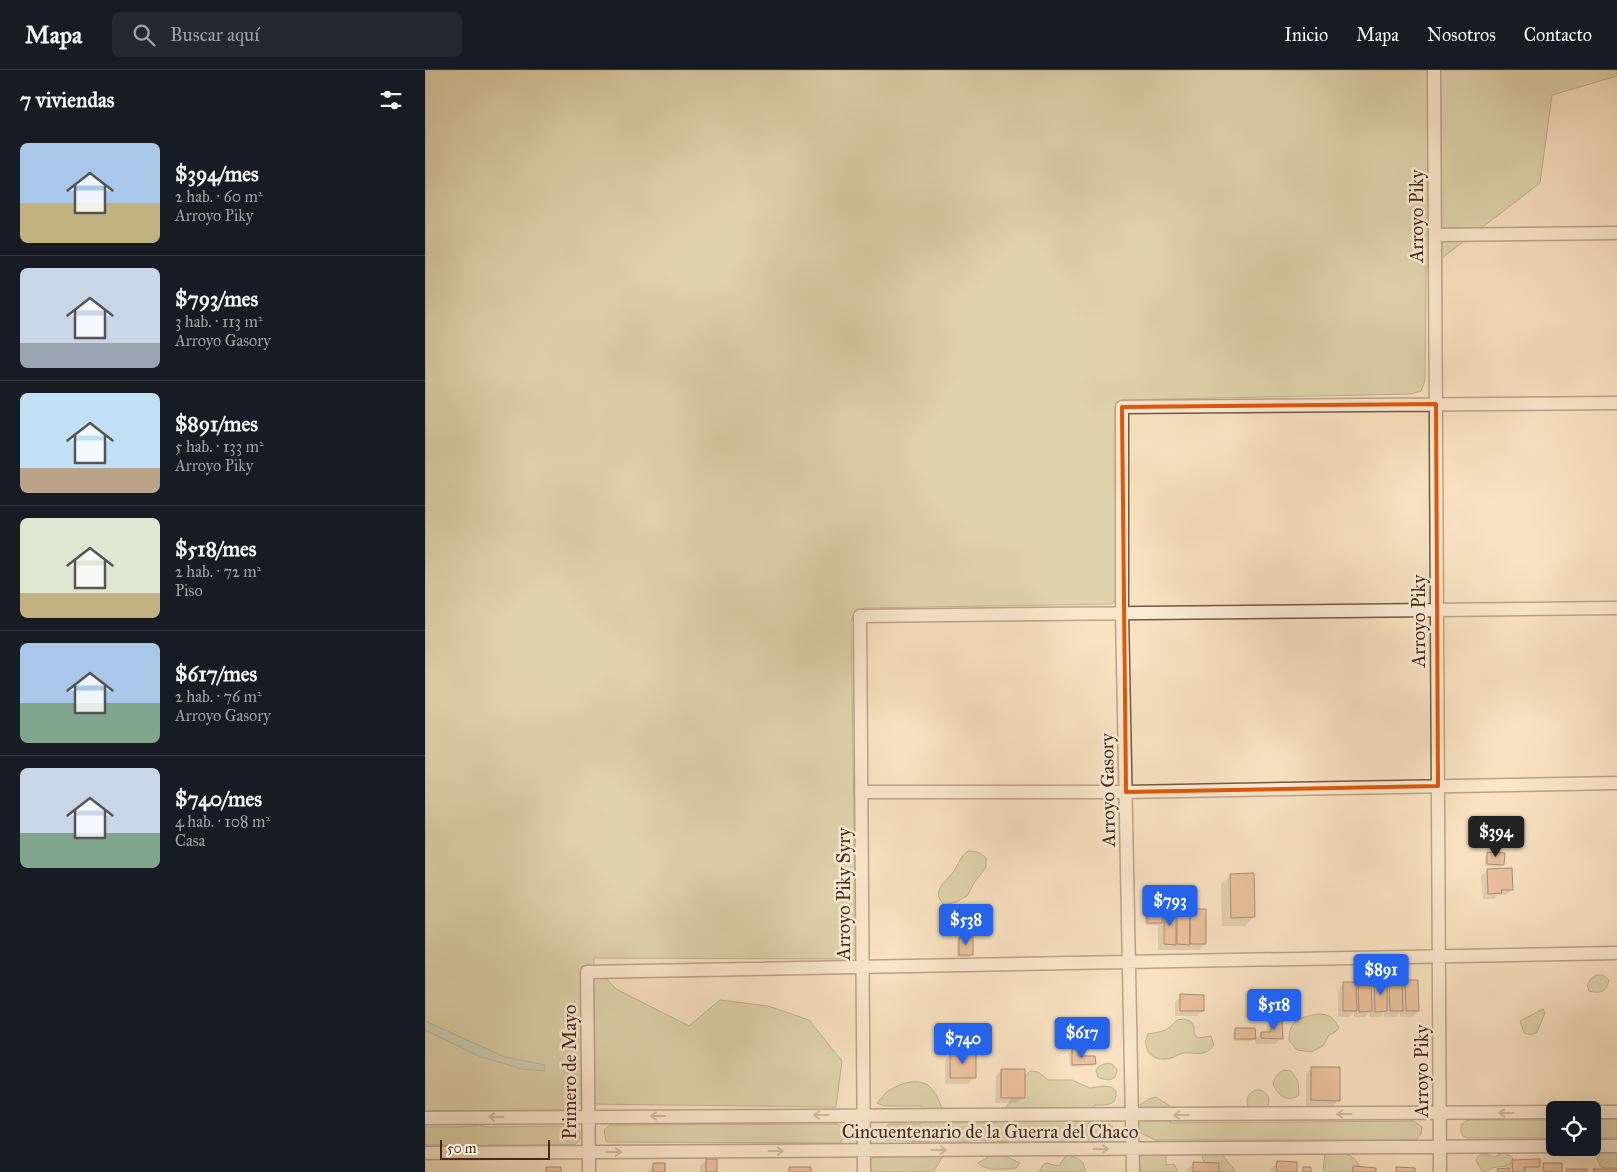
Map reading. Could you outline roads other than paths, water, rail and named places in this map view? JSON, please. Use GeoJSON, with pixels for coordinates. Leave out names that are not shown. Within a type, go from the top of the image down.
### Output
{"type":"FeatureCollection","features":[{"type":"Feature","properties":{"kind":"street","name":"Arroyo Piky"},"geometry":{"type":"LineString","coordinates":[[1434,70],[1440,1172]]}},
{"type":"Feature","properties":{"kind":"street"},"geometry":{"type":"LineString","coordinates":[[1435,235],[1617,233]]}},
{"type":"Feature","properties":{"kind":"street"},"geometry":{"type":"LineString","coordinates":[[1436,404],[1617,403]]}},
{"type":"Feature","properties":{"kind":"street","name":"Arroyo Gasory"},"geometry":{"type":"LineString","coordinates":[[1133,1172],[1122,613],[1122,407],[1436,404]]}},
{"type":"Feature","properties":{"kind":"street"},"geometry":{"type":"LineString","coordinates":[[1122,613],[1617,608]]}},
{"type":"Feature","properties":{"kind":"street","name":"Arroyo Piky Syry"},"geometry":{"type":"LineString","coordinates":[[864,1172],[860,616],[1122,613]]}},
{"type":"Feature","properties":{"kind":"street"},"geometry":{"type":"LineString","coordinates":[[861,792],[1126,792],[1617,783]]}},
{"type":"Feature","properties":{"kind":"street"},"geometry":{"type":"LineString","coordinates":[[863,967],[1617,952]]}},
{"type":"Feature","properties":{"kind":"street","name":"Primero de Mayo"},"geometry":{"type":"LineString","coordinates":[[589,1172],[587,972],[863,967]]}},
{"type":"Feature","properties":{"kind":"street","name":"Cincuentenario de la Guerra del Chaco"},"geometry":{"type":"LineString","coordinates":[[425,1118],[1546,1112]]}},
{"type":"Feature","properties":{"kind":"street"},"geometry":{"type":"LineString","coordinates":[[1601,1112],[1617,1112]]}},
{"type":"Feature","properties":{"kind":"street","name":"Cincuentenario de la Guerra del Chaco"},"geometry":{"type":"LineString","coordinates":[[425,1153],[1546,1146]]}},
{"type":"Feature","properties":{"kind":"street"},"geometry":{"type":"LineString","coordinates":[[1601,1146],[1617,1146]]}}]}
